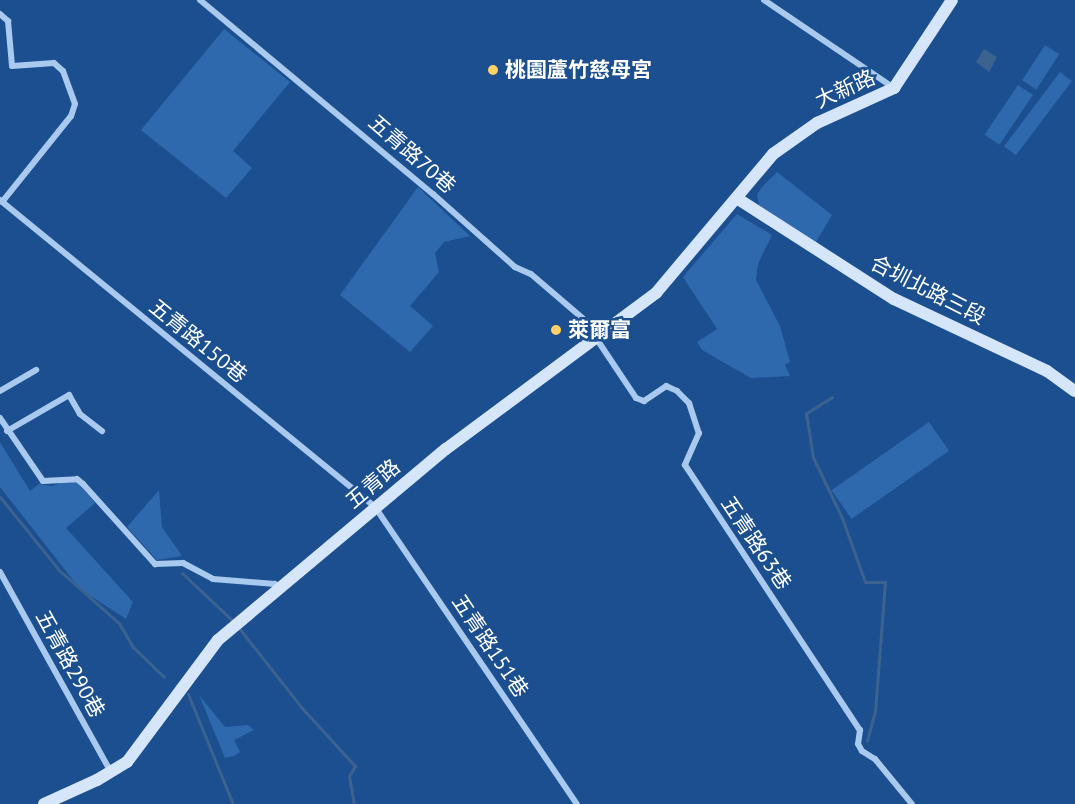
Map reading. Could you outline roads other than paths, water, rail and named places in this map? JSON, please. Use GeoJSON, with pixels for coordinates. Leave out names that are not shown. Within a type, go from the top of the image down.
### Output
{"type":"FeatureCollection","features":[{"type":"Feature","properties":{"kind":"street","name":"五青路70巷"},"geometry":{"type":"LineString","coordinates":[[200,0],[598,335]]}},
{"type":"Feature","properties":{"kind":"street"},"geometry":{"type":"LineString","coordinates":[[765,0],[894,88]]}},
{"type":"Feature","properties":{"kind":"street","name":"大新路"},"geometry":{"type":"LineString","coordinates":[[738,199],[773,154],[799,133],[894,88],[952,0]]}},
{"type":"Feature","properties":{"kind":"street"},"geometry":{"type":"LineString","coordinates":[[0,14],[8,21],[12,66],[54,63],[63,71],[75,104],[71,116],[1,201]]}},
{"type":"Feature","properties":{"kind":"street","name":"五青路"},"geometry":{"type":"LineString","coordinates":[[44,804],[112,772],[141,748],[218,640],[375,507],[656,292],[738,199]]}},
{"type":"Feature","properties":{"kind":"street","name":"合圳北路三段"},"geometry":{"type":"LineString","coordinates":[[738,199],[894,299],[1047,371],[1075,391]]}},
{"type":"Feature","properties":{"kind":"street","name":"五青路150巷"},"geometry":{"type":"LineString","coordinates":[[1,201],[375,507]]}},
{"type":"Feature","properties":{"kind":"street","name":"五青路63巷"},"geometry":{"type":"LineString","coordinates":[[598,335],[636,398],[644,401],[666,386],[677,391],[689,403],[699,433],[684,465],[860,730],[858,744],[862,751],[875,759],[912,804]]}},
{"type":"Feature","properties":{"kind":"street"},"geometry":{"type":"LineString","coordinates":[[0,391],[36,370]]}},
{"type":"Feature","properties":{"kind":"street"},"geometry":{"type":"LineString","coordinates":[[8,431],[69,395],[80,414],[102,431]]}},
{"type":"Feature","properties":{"kind":"street"},"geometry":{"type":"LineString","coordinates":[[0,418],[43,481],[76,478],[155,564],[183,563],[213,579],[275,584],[280,589]]}},
{"type":"Feature","properties":{"kind":"street","name":"五青路151巷"},"geometry":{"type":"LineString","coordinates":[[375,507],[577,804]]}},
{"type":"Feature","properties":{"kind":"street","name":"五青路290巷"},"geometry":{"type":"LineString","coordinates":[[0,572],[112,772]]}},
{"type":"Feature","properties":{"kind":"waterway"},"geometry":{"type":"LineString","coordinates":[[832,397],[806,413],[813,457],[842,518],[865,582],[885,582],[875,711],[867,741]]}},
{"type":"Feature","properties":{"kind":"waterway"},"geometry":{"type":"LineString","coordinates":[[0,497],[59,570],[119,623],[133,647],[164,677]]}},
{"type":"Feature","properties":{"kind":"waterway"},"geometry":{"type":"LineString","coordinates":[[182,573],[235,623]]}},
{"type":"Feature","properties":{"kind":"waterway"},"geometry":{"type":"LineString","coordinates":[[239,628],[302,708],[355,766],[349,776],[354,804]]}},
{"type":"Feature","properties":{"kind":"waterway"},"geometry":{"type":"LineString","coordinates":[[188,694],[233,804]]}},
{"type":"Feature","properties":{"kind":"place","name":"桃園蘆竹慈母宮"},"geometry":{"type":"Point","coordinates":[493,70]}},
{"type":"Feature","properties":{"kind":"place","name":"萊爾富"},"geometry":{"type":"Point","coordinates":[556,330]}}]}
